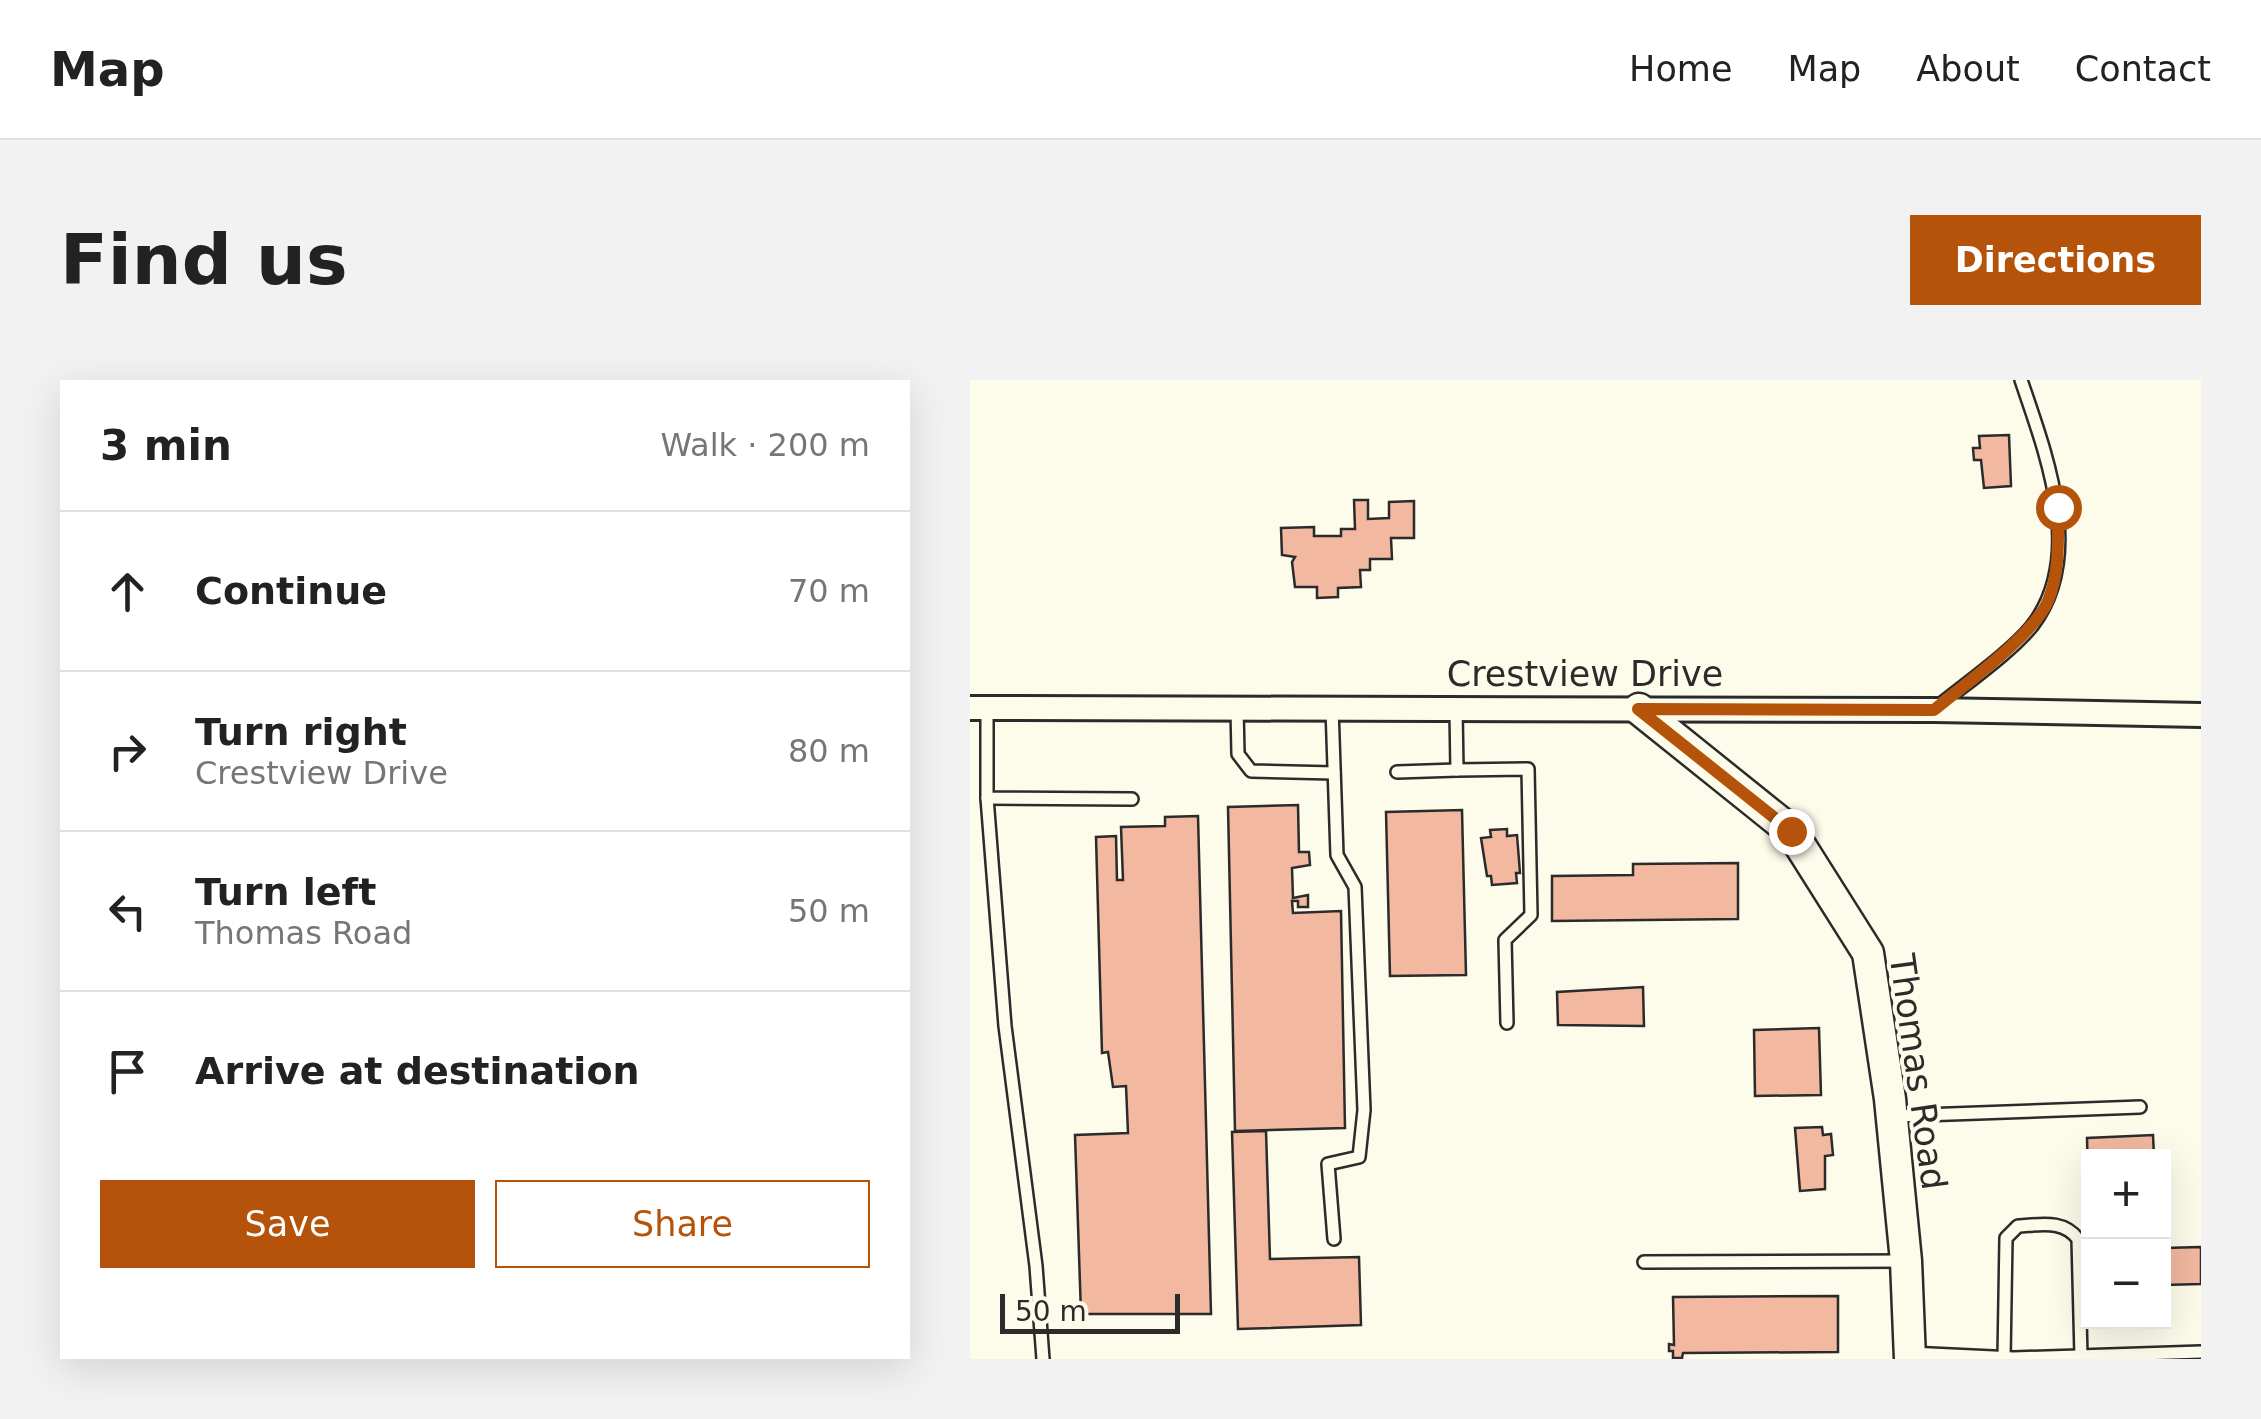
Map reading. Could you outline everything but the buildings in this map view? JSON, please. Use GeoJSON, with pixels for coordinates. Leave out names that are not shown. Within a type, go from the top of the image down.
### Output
{"type":"FeatureCollection","features":[{"type":"Feature","properties":{"kind":"street","name":"Crestview Drive"},"geometry":{"type":"LineString","coordinates":[[978,708],[1934,710],[2201,715]]}},
{"type":"Feature","properties":{"kind":"street","name":"Thomas Road"},"geometry":{"type":"LineString","coordinates":[[1638,709],[1791,831],[1868,953],[1906,1261],[1909,1356]]}},
{"type":"Feature","properties":{"kind":"lane"},"geometry":{"type":"LineString","coordinates":[[1934,710],[2030,628],[2048,602],[2058,558],[2058,507],[2021,380]]}},
{"type":"Feature","properties":{"kind":"lane"},"geometry":{"type":"LineString","coordinates":[[978,708],[1005,1026],[1044,1359]]}},
{"type":"Feature","properties":{"kind":"lane"},"geometry":{"type":"LineString","coordinates":[[1332,708],[1337,855],[1355,887],[1364,1110],[1359,1156],[1328,1164],[1334,1238]]}},
{"type":"Feature","properties":{"kind":"lane"},"geometry":{"type":"LineString","coordinates":[[1237,709],[1238,754],[1250,772],[1334,774]]}},
{"type":"Feature","properties":{"kind":"lane"},"geometry":{"type":"LineString","coordinates":[[1456,710],[1458,770]]}},
{"type":"Feature","properties":{"kind":"lane"},"geometry":{"type":"LineString","coordinates":[[1397,772],[1528,769],[1531,915],[1505,940],[1508,1023]]}},
{"type":"Feature","properties":{"kind":"lane"},"geometry":{"type":"LineString","coordinates":[[988,798],[1132,799]]}},
{"type":"Feature","properties":{"kind":"lane"},"geometry":{"type":"LineString","coordinates":[[1891,1116],[2140,1107]]}},
{"type":"Feature","properties":{"kind":"lane"},"geometry":{"type":"LineString","coordinates":[[2004,1358],[2006,1238],[2018,1226],[2052,1224],[2070,1228],[2078,1239],[2081,1356]]}},
{"type":"Feature","properties":{"kind":"lane"},"geometry":{"type":"LineString","coordinates":[[1644,1262],[1906,1261]]}},
{"type":"Feature","properties":{"kind":"lane"},"geometry":{"type":"LineString","coordinates":[[1909,1356],[2004,1358],[2201,1352]]}},
{"type":"Feature","properties":{"kind":"route"},"geometry":{"type":"LineString","coordinates":[[1791,831],[1638,709],[1934,710],[2030,628],[2048,602],[2058,558],[2058,507]]}}]}
